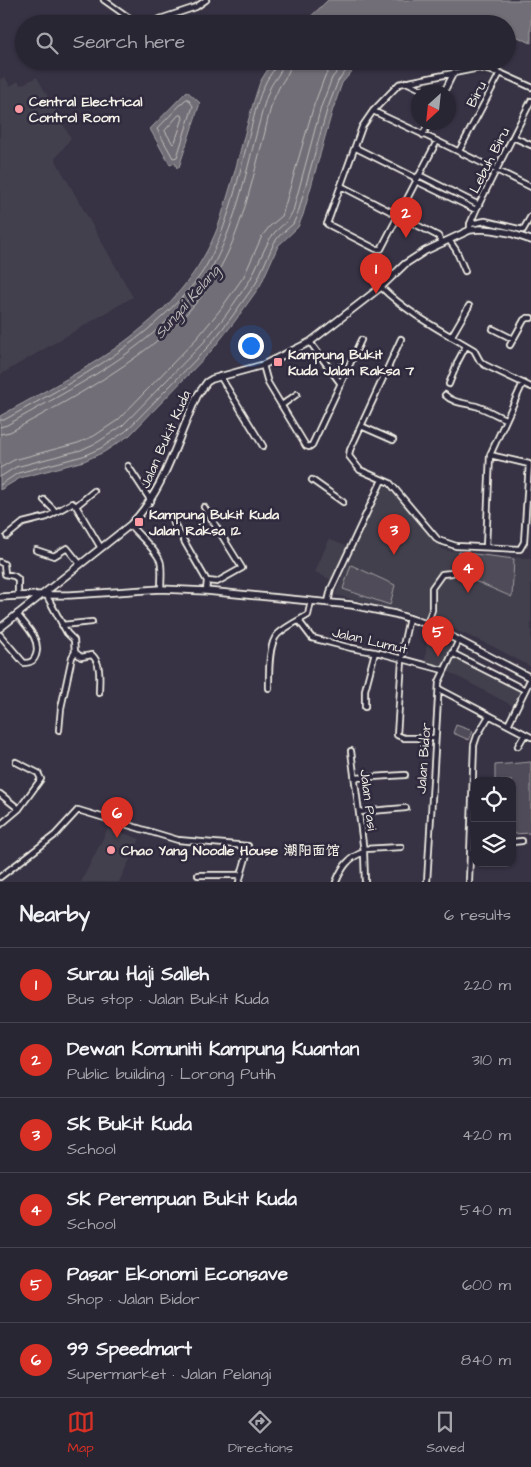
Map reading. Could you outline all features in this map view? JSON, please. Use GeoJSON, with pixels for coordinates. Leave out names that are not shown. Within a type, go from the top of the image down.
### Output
{"type":"FeatureCollection","features":[{"type":"Feature","properties":{"kind":"street"},"geometry":{"type":"LineString","coordinates":[[104,0],[125,15]]}},
{"type":"Feature","properties":{"kind":"street"},"geometry":{"type":"LineString","coordinates":[[172,15],[196,7],[206,0]]}},
{"type":"Feature","properties":{"kind":"street"},"geometry":{"type":"LineString","coordinates":[[437,140],[381,249],[376,249],[327,224],[362,127],[373,111],[399,84],[406,81],[466,70]]}},
{"type":"Feature","properties":{"kind":"street"},"geometry":{"type":"LineString","coordinates":[[487,70],[500,73],[531,87]]}},
{"type":"Feature","properties":{"kind":"street"},"geometry":{"type":"LineString","coordinates":[[448,85],[454,72]]}},
{"type":"Feature","properties":{"kind":"street","name":"Biru"},"geometry":{"type":"LineString","coordinates":[[459,151],[500,73]]}},
{"type":"Feature","properties":{"kind":"street"},"geometry":{"type":"LineString","coordinates":[[406,81],[414,85]]}},
{"type":"Feature","properties":{"kind":"street","name":"Lebuh Biru"},"geometry":{"type":"LineString","coordinates":[[470,227],[476,210],[531,102]]}},
{"type":"Feature","properties":{"kind":"street"},"geometry":{"type":"LineString","coordinates":[[373,111],[437,140],[531,187]]}},
{"type":"Feature","properties":{"kind":"street"},"geometry":{"type":"LineString","coordinates":[[423,135],[425,130]]}},
{"type":"Feature","properties":{"kind":"street"},"geometry":{"type":"LineString","coordinates":[[513,137],[531,145]]}},
{"type":"Feature","properties":{"kind":"street"},"geometry":{"type":"LineString","coordinates":[[356,148],[476,210]]}},
{"type":"Feature","properties":{"kind":"street"},"geometry":{"type":"LineString","coordinates":[[416,178],[479,205]]}},
{"type":"Feature","properties":{"kind":"street"},"geometry":{"type":"LineString","coordinates":[[341,186],[446,241],[456,250],[465,271]]}},
{"type":"Feature","properties":{"kind":"street"},"geometry":{"type":"LineString","coordinates":[[470,227],[485,221],[523,230],[531,216]]}},
{"type":"Feature","properties":{"kind":"street","name":"Jalan Bukit Kuda"},"geometry":{"type":"LineString","coordinates":[[0,628],[24,608],[42,597],[140,516],[151,501],[197,396],[207,382],[220,376],[263,365],[310,342],[381,287],[405,264],[470,227],[510,233],[531,240]]}},
{"type":"Feature","properties":{"kind":"street"},"geometry":{"type":"LineString","coordinates":[[381,287],[407,309],[474,350],[480,361],[485,365],[531,387]]}},
{"type":"Feature","properties":{"kind":"street"},"geometry":{"type":"LineString","coordinates":[[451,337],[469,306]]}},
{"type":"Feature","properties":{"kind":"street"},"geometry":{"type":"LineString","coordinates":[[510,345],[524,320],[531,318]]}},
{"type":"Feature","properties":{"kind":"street"},"geometry":{"type":"LineString","coordinates":[[494,329],[513,339]]}},
{"type":"Feature","properties":{"kind":"street"},"geometry":{"type":"LineString","coordinates":[[401,339],[350,450],[349,456],[360,470],[390,483],[438,540],[456,546],[518,550],[524,542],[530,463],[490,455]]}},
{"type":"Feature","properties":{"kind":"street"},"geometry":{"type":"LineString","coordinates":[[263,365],[268,382],[306,446],[309,447],[312,445],[361,340]]}},
{"type":"Feature","properties":{"kind":"street"},"geometry":{"type":"LineString","coordinates":[[310,342],[341,384]]}},
{"type":"Feature","properties":{"kind":"street"},"geometry":{"type":"LineString","coordinates":[[449,384],[466,346]]}},
{"type":"Feature","properties":{"kind":"street"},"geometry":{"type":"LineString","coordinates":[[220,376],[263,446]]}},
{"type":"Feature","properties":{"kind":"street"},"geometry":{"type":"LineString","coordinates":[[486,547],[490,455],[523,383]]}},
{"type":"Feature","properties":{"kind":"street"},"geometry":{"type":"LineString","coordinates":[[282,405],[297,394]]}},
{"type":"Feature","properties":{"kind":"street"},"geometry":{"type":"LineString","coordinates":[[445,395],[448,398],[477,406],[505,419]]}},
{"type":"Feature","properties":{"kind":"street"},"geometry":{"type":"LineString","coordinates":[[361,426],[393,440]]}},
{"type":"Feature","properties":{"kind":"street"},"geometry":{"type":"LineString","coordinates":[[128,466],[151,501]]}},
{"type":"Feature","properties":{"kind":"street"},"geometry":{"type":"LineString","coordinates":[[312,480],[343,502]]}},
{"type":"Feature","properties":{"kind":"street"},"geometry":{"type":"LineString","coordinates":[[328,602],[331,589],[382,480]]}},
{"type":"Feature","properties":{"kind":"street"},"geometry":{"type":"LineString","coordinates":[[76,506],[94,491]]}},
{"type":"Feature","properties":{"kind":"street"},"geometry":{"type":"LineString","coordinates":[[44,500],[55,511]]}},
{"type":"Feature","properties":{"kind":"street"},"geometry":{"type":"LineString","coordinates":[[7,536],[24,523],[47,516],[72,503],[76,506],[101,548]]}},
{"type":"Feature","properties":{"kind":"street"},"geometry":{"type":"LineString","coordinates":[[204,507],[242,568],[217,582],[206,581]]}},
{"type":"Feature","properties":{"kind":"street"},"geometry":{"type":"LineString","coordinates":[[172,520],[206,581],[206,591]]}},
{"type":"Feature","properties":{"kind":"street"},"geometry":{"type":"LineString","coordinates":[[130,525],[146,543],[151,545],[161,562],[161,589]]}},
{"type":"Feature","properties":{"kind":"street"},"geometry":{"type":"LineString","coordinates":[[36,550],[54,556],[67,548],[80,564]]}},
{"type":"Feature","properties":{"kind":"street"},"geometry":{"type":"LineString","coordinates":[[0,562],[4,564],[5,574],[18,579],[19,596]]}},
{"type":"Feature","properties":{"kind":"street"},"geometry":{"type":"LineString","coordinates":[[428,624],[432,610],[432,588],[442,574],[452,573]]}},
{"type":"Feature","properties":{"kind":"street"},"geometry":{"type":"LineString","coordinates":[[53,586],[52,591],[60,595]]}},
{"type":"Feature","properties":{"kind":"street"},"geometry":{"type":"LineString","coordinates":[[0,597],[42,597],[161,589],[206,591],[352,605],[409,618],[428,624],[531,678],[508,725]]}},
{"type":"Feature","properties":{"kind":"street"},"geometry":{"type":"LineString","coordinates":[[42,597],[68,595]]}},
{"type":"Feature","properties":{"kind":"street"},"geometry":{"type":"LineString","coordinates":[[19,596],[27,600],[28,603],[24,608]]}},
{"type":"Feature","properties":{"kind":"street"},"geometry":{"type":"LineString","coordinates":[[42,597],[74,640],[75,652],[72,657],[61,708],[59,730]]}},
{"type":"Feature","properties":{"kind":"street"},"geometry":{"type":"LineString","coordinates":[[269,688],[270,661],[275,638],[286,628],[308,615],[311,601]]}},
{"type":"Feature","properties":{"kind":"street"},"geometry":{"type":"LineString","coordinates":[[0,635],[24,663],[34,659],[38,649],[37,640],[18,614]]}},
{"type":"Feature","properties":{"kind":"street"},"geometry":{"type":"LineString","coordinates":[[409,618],[402,646],[397,735],[404,738],[435,738]]}},
{"type":"Feature","properties":{"kind":"street","name":"Jalan Lumut"},"geometry":{"type":"LineString","coordinates":[[299,621],[312,638],[443,670]]}},
{"type":"Feature","properties":{"kind":"street"},"geometry":{"type":"LineString","coordinates":[[62,625],[92,622]]}},
{"type":"Feature","properties":{"kind":"street","name":"Jalan Bidor"},"geometry":{"type":"LineString","coordinates":[[428,882],[439,682],[443,670],[459,640]]}},
{"type":"Feature","properties":{"kind":"street"},"geometry":{"type":"LineString","coordinates":[[75,652],[81,657],[92,655],[96,659],[99,664],[100,693]]}},
{"type":"Feature","properties":{"kind":"street"},"geometry":{"type":"LineString","coordinates":[[365,707],[365,690],[375,652]]}},
{"type":"Feature","properties":{"kind":"street"},"geometry":{"type":"LineString","coordinates":[[452,653],[525,690]]}},
{"type":"Feature","properties":{"kind":"street"},"geometry":{"type":"LineString","coordinates":[[439,689],[531,737]]}},
{"type":"Feature","properties":{"kind":"street"},"geometry":{"type":"LineString","coordinates":[[473,822],[474,744],[489,716]]}},
{"type":"Feature","properties":{"kind":"street"},"geometry":{"type":"LineString","coordinates":[[518,746],[525,734]]}},
{"type":"Feature","properties":{"kind":"street","name":"Jalan Pasi"},"geometry":{"type":"LineString","coordinates":[[352,751],[364,851],[364,882]]}},
{"type":"Feature","properties":{"kind":"street"},"geometry":{"type":"LineString","coordinates":[[0,826],[20,809],[41,779],[38,773],[16,762]]}},
{"type":"Feature","properties":{"kind":"street"},"geometry":{"type":"LineString","coordinates":[[355,778],[405,775]]}},
{"type":"Feature","properties":{"kind":"street"},"geometry":{"type":"LineString","coordinates":[[0,794],[20,809]]}},
{"type":"Feature","properties":{"kind":"street"},"geometry":{"type":"LineString","coordinates":[[359,812],[406,808]]}},
{"type":"Feature","properties":{"kind":"street"},"geometry":{"type":"LineString","coordinates":[[0,877],[55,835],[78,810],[83,810],[101,818],[178,840],[248,846],[239,882]]}},
{"type":"Feature","properties":{"kind":"street"},"geometry":{"type":"LineString","coordinates":[[516,842],[522,841]]}},
{"type":"Feature","properties":{"kind":"street"},"geometry":{"type":"LineString","coordinates":[[336,882],[353,856],[364,851],[401,847]]}},
{"type":"Feature","properties":{"kind":"street"},"geometry":{"type":"LineString","coordinates":[[469,882],[471,860]]}},
{"type":"Feature","properties":{"kind":"street"},"geometry":{"type":"LineString","coordinates":[[198,875],[241,875]]}},
{"type":"Feature","properties":{"kind":"shaded area"},"geometry":{"type":"Polygon","coordinates":[[[5,77],[10,86],[18,81],[21,85],[37,77],[71,138],[55,159],[133,297],[0,375],[0,79],[5,77]]]}},
{"type":"Feature","properties":{"kind":"shaded area"},"geometry":{"type":"Polygon","coordinates":[[[382,485],[393,491],[443,550],[531,559],[531,667],[494,647],[423,616],[335,595],[382,485]]]}},
{"type":"Feature","properties":{"kind":"shaded area"},"geometry":{"type":"Polygon","coordinates":[[[329,539],[348,547],[333,581],[315,572],[329,539]]]}},
{"type":"Feature","properties":{"kind":"shaded area"},"geometry":{"type":"Polygon","coordinates":[[[459,552],[514,559],[512,597],[463,576],[466,568],[456,563],[459,552]]]}},
{"type":"Feature","properties":{"kind":"shaded area"},"geometry":{"type":"Polygon","coordinates":[[[351,565],[395,585],[390,605],[343,589],[351,565]]]}},
{"type":"Feature","properties":{"kind":"shaded area"},"geometry":{"type":"Polygon","coordinates":[[[427,635],[525,685],[515,707],[441,668],[425,664],[427,635]]]}},
{"type":"Feature","properties":{"kind":"shaded area"},"geometry":{"type":"Polygon","coordinates":[[[456,725],[473,731],[469,740],[453,733],[456,725]]]}},
{"type":"Feature","properties":{"kind":"shaded area"},"geometry":{"type":"Polygon","coordinates":[[[531,762],[531,833],[516,834],[516,777],[495,777],[495,765],[531,762]]]}},
{"type":"Feature","properties":{"kind":"shaded area"},"geometry":{"type":"Polygon","coordinates":[[[112,829],[140,839],[119,882],[81,882],[107,830],[112,829]]]}},
{"type":"Feature","properties":{"kind":"water"},"geometry":{"type":"Polygon","coordinates":[[[328,0],[531,0],[531,43],[516,36],[516,15],[312,15],[328,0]]]}},
{"type":"Feature","properties":{"kind":"water","name":"Sungai Kelang"},"geometry":{"type":"Polygon","coordinates":[[[267,70],[353,70],[342,83],[298,227],[278,246],[260,286],[212,350],[130,435],[104,452],[84,461],[20,478],[0,490],[0,416],[63,381],[124,342],[151,320],[176,295],[198,266],[215,234],[260,82],[267,70]]]}},
{"type":"Feature","properties":{"kind":"water"},"geometry":{"type":"Polygon","coordinates":[[[187,91],[200,103],[179,167],[177,168],[175,163],[170,165],[150,129],[187,91]]]}},
{"type":"Feature","properties":{"kind":"place","name":"Central Electrical Control Room"},"geometry":{"type":"Point","coordinates":[19,109]}},
{"type":"Feature","properties":{"kind":"place","name":"Dewan Komuniti Kampung Kuantan"},"geometry":{"type":"Point","coordinates":[406,238]}},
{"type":"Feature","properties":{"kind":"place","name":"Surau Haji Salleh"},"geometry":{"type":"Point","coordinates":[376,294]}},
{"type":"Feature","properties":{"kind":"place","name":"Kampung Bukit Kuda Jalan Raksa 7"},"geometry":{"type":"Point","coordinates":[278,362]}},
{"type":"Feature","properties":{"kind":"place","name":"Kampung Bukit Kuda Jalan Raksa 12"},"geometry":{"type":"Point","coordinates":[139,522]}},
{"type":"Feature","properties":{"kind":"place","name":"SK Bukit Kuda"},"geometry":{"type":"Point","coordinates":[394,555]}},
{"type":"Feature","properties":{"kind":"place","name":"SK Perempuan Bukit Kuda"},"geometry":{"type":"Point","coordinates":[468,593]}},
{"type":"Feature","properties":{"kind":"place","name":"Pasar Ekonomi Econsave"},"geometry":{"type":"Point","coordinates":[438,657]}},
{"type":"Feature","properties":{"kind":"place","name":"99 Speedmart"},"geometry":{"type":"Point","coordinates":[117,838]}},
{"type":"Feature","properties":{"kind":"place","name":"Chao Yang Noodle House 潮阳面馆"},"geometry":{"type":"Point","coordinates":[111,850]}}]}
